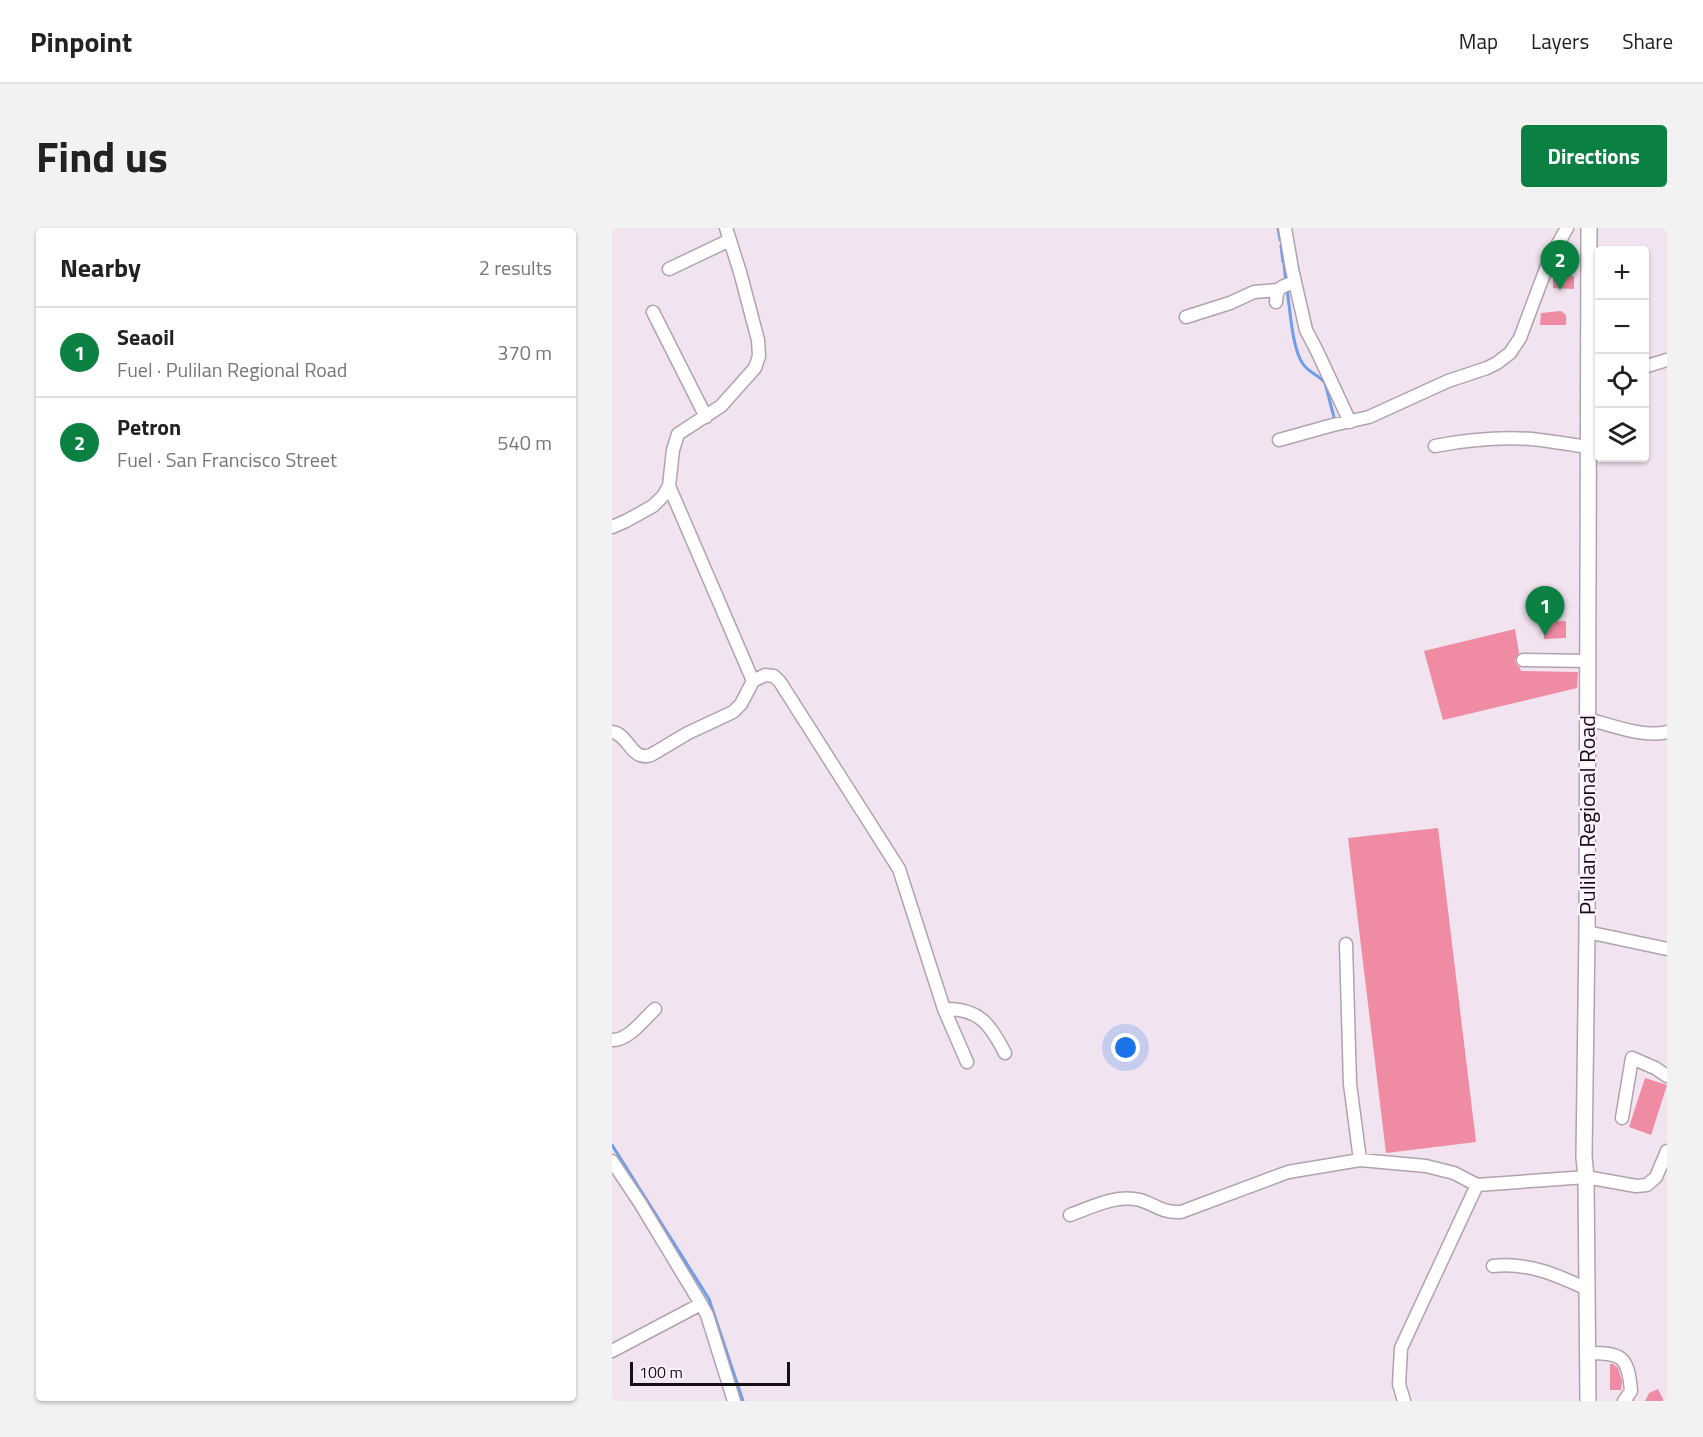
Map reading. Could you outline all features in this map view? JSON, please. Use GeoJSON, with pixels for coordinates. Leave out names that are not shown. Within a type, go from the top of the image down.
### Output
{"type":"FeatureCollection","features":[{"type":"Feature","properties":{"kind":"main road","name":"Pulilan Regional Road"},"geometry":{"type":"LineString","coordinates":[[1588,1401],[1584,1157],[1588,719],[1587,447],[1594,382],[1589,228]]}},
{"type":"Feature","properties":{"kind":"street"},"geometry":{"type":"LineString","coordinates":[[1285,228],[1294,282],[1306,330],[1350,422]]}},
{"type":"Feature","properties":{"kind":"street"},"geometry":{"type":"LineString","coordinates":[[1279,440],[1369,417],[1448,381],[1497,363],[1510,353],[1520,338],[1550,258],[1567,228]]}},
{"type":"Feature","properties":{"kind":"street"},"geometry":{"type":"LineString","coordinates":[[612,527],[653,506],[663,496],[669,486],[673,450],[678,435],[721,406],[755,368],[759,356],[758,340],[728,234],[669,269]]}},
{"type":"Feature","properties":{"kind":"street"},"geometry":{"type":"LineString","coordinates":[[1186,317],[1230,303],[1254,292],[1277,296],[1294,282]]}},
{"type":"Feature","properties":{"kind":"street"},"geometry":{"type":"LineString","coordinates":[[653,312],[706,417]]}},
{"type":"Feature","properties":{"kind":"street"},"geometry":{"type":"LineString","coordinates":[[1649,365],[1667,360]]}},
{"type":"Feature","properties":{"kind":"street"},"geometry":{"type":"LineString","coordinates":[[1434,446],[1492,439],[1532,439],[1587,447]]}},
{"type":"Feature","properties":{"kind":"street"},"geometry":{"type":"LineString","coordinates":[[669,486],[753,681]]}},
{"type":"Feature","properties":{"kind":"street"},"geometry":{"type":"LineString","coordinates":[[1523,660],[1587,661]]}},
{"type":"Feature","properties":{"kind":"street"},"geometry":{"type":"LineString","coordinates":[[612,732],[620,734],[636,755],[645,757],[651,755],[688,733],[733,711],[741,704],[753,681],[765,675],[774,676],[899,869],[944,1009],[967,1062]]}},
{"type":"Feature","properties":{"kind":"street"},"geometry":{"type":"LineString","coordinates":[[1588,719],[1647,734],[1667,732]]}},
{"type":"Feature","properties":{"kind":"street"},"geometry":{"type":"LineString","coordinates":[[1587,932],[1667,949]]}},
{"type":"Feature","properties":{"kind":"street"},"geometry":{"type":"LineString","coordinates":[[1346,945],[1350,1084],[1360,1160]]}},
{"type":"Feature","properties":{"kind":"street"},"geometry":{"type":"LineString","coordinates":[[944,1009],[960,1008],[973,1013],[986,1023],[998,1038],[1005,1053]]}},
{"type":"Feature","properties":{"kind":"street"},"geometry":{"type":"LineString","coordinates":[[612,1040],[616,1041],[623,1037],[655,1009]]}},
{"type":"Feature","properties":{"kind":"street"},"geometry":{"type":"LineString","coordinates":[[1622,1118],[1632,1058],[1667,1076]]}},
{"type":"Feature","properties":{"kind":"street"},"geometry":{"type":"LineString","coordinates":[[1070,1215],[1121,1197],[1140,1201],[1168,1213],[1181,1212],[1288,1172],[1360,1160],[1426,1166],[1454,1173],[1477,1185],[1586,1177],[1636,1186],[1647,1185],[1656,1177],[1667,1151]]}},
{"type":"Feature","properties":{"kind":"street"},"geometry":{"type":"LineString","coordinates":[[612,1161],[707,1315],[734,1401]]}},
{"type":"Feature","properties":{"kind":"street"},"geometry":{"type":"LineString","coordinates":[[1404,1401],[1399,1384],[1401,1348],[1477,1185]]}},
{"type":"Feature","properties":{"kind":"street"},"geometry":{"type":"LineString","coordinates":[[1493,1266],[1507,1264],[1530,1267],[1587,1289]]}},
{"type":"Feature","properties":{"kind":"street"},"geometry":{"type":"LineString","coordinates":[[612,1351],[701,1304]]}},
{"type":"Feature","properties":{"kind":"street"},"geometry":{"type":"LineString","coordinates":[[1588,1353],[1616,1354],[1624,1362],[1630,1375],[1631,1391],[1624,1401]]}},
{"type":"Feature","properties":{"kind":"building"},"geometry":{"type":"Polygon","coordinates":[[[1553,275],[1574,276],[1574,289],[1553,288],[1553,275]]]}},
{"type":"Feature","properties":{"kind":"building"},"geometry":{"type":"Polygon","coordinates":[[[1561,311],[1566,315],[1566,325],[1540,325],[1541,313],[1561,311]]]}},
{"type":"Feature","properties":{"kind":"building"},"geometry":{"type":"Polygon","coordinates":[[[1566,621],[1566,638],[1544,639],[1543,622],[1566,621]]]}},
{"type":"Feature","properties":{"kind":"building"},"geometry":{"type":"Polygon","coordinates":[[[1515,629],[1519,653],[1515,660],[1521,671],[1578,672],[1577,688],[1443,720],[1424,651],[1515,629]]]}},
{"type":"Feature","properties":{"kind":"building"},"geometry":{"type":"Polygon","coordinates":[[[1438,828],[1476,1142],[1386,1153],[1348,838],[1438,828]]]}},
{"type":"Feature","properties":{"kind":"building"},"geometry":{"type":"Polygon","coordinates":[[[1645,1078],[1667,1085],[1651,1135],[1629,1127],[1645,1078]]]}},
{"type":"Feature","properties":{"kind":"building"},"geometry":{"type":"Polygon","coordinates":[[[1610,1364],[1618,1368],[1622,1381],[1621,1390],[1610,1390],[1610,1364]]]}},
{"type":"Feature","properties":{"kind":"building"},"geometry":{"type":"Polygon","coordinates":[[[1658,1389],[1664,1401],[1645,1401],[1649,1393],[1658,1389]]]}},
{"type":"Feature","properties":{"kind":"waterway"},"geometry":{"type":"LineString","coordinates":[[1278,228],[1280,240]]}},
{"type":"Feature","properties":{"kind":"waterway"},"geometry":{"type":"LineString","coordinates":[[1281,246],[1283,262]]}},
{"type":"Feature","properties":{"kind":"waterway"},"geometry":{"type":"LineString","coordinates":[[1284,265],[1286,281]]}},
{"type":"Feature","properties":{"kind":"waterway"},"geometry":{"type":"LineString","coordinates":[[1287,289],[1296,349],[1305,367],[1325,383],[1335,421]]}},
{"type":"Feature","properties":{"kind":"waterway"},"geometry":{"type":"LineString","coordinates":[[612,1145],[709,1299],[743,1401]]}},
{"type":"Feature","properties":{"kind":"place","name":"Petron"},"geometry":{"type":"Point","coordinates":[1560,290]}},
{"type":"Feature","properties":{"kind":"place","name":"Seaoil"},"geometry":{"type":"Point","coordinates":[1545,636]}}]}
